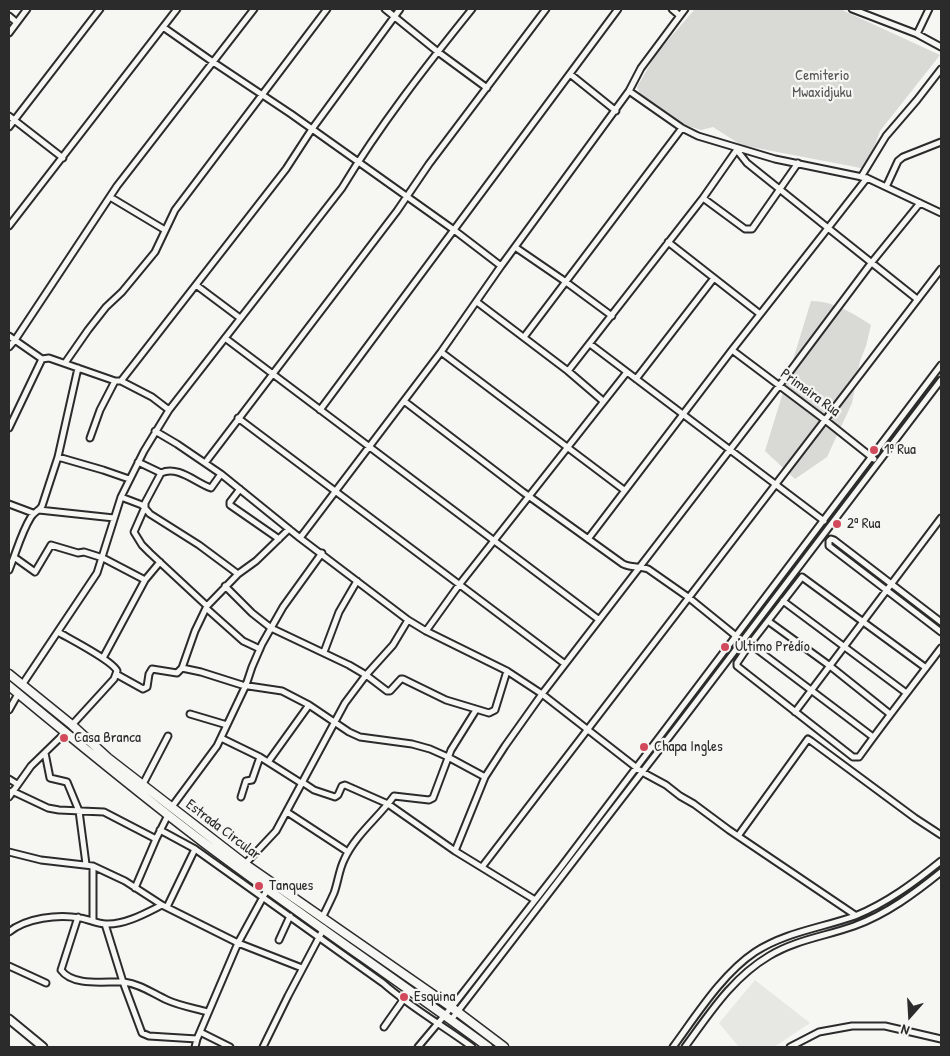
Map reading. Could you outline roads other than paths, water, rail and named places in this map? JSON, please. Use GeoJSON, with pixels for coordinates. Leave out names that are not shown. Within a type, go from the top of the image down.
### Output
{"type":"FeatureCollection","features":[{"type":"Feature","properties":{"kind":"main road","name":"Estrada Circular"},"geometry":{"type":"LineString","coordinates":[[9,674],[169,811],[455,1010],[504,1047]]}},
{"type":"Feature","properties":{"kind":"main road"},"geometry":{"type":"LineString","coordinates":[[9,686],[268,888],[488,1047]]}},
{"type":"Feature","properties":{"kind":"street"},"geometry":{"type":"LineString","coordinates":[[9,33],[27,9]]}},
{"type":"Feature","properties":{"kind":"street"},"geometry":{"type":"LineString","coordinates":[[9,127],[100,9]]}},
{"type":"Feature","properties":{"kind":"street"},"geometry":{"type":"LineString","coordinates":[[9,226],[177,9]]}},
{"type":"Feature","properties":{"kind":"street"},"geometry":{"type":"LineString","coordinates":[[9,347],[16,340],[110,197],[254,9]]}},
{"type":"Feature","properties":{"kind":"street"},"geometry":{"type":"LineString","coordinates":[[65,363],[100,315],[147,262],[175,210],[327,9]]}},
{"type":"Feature","properties":{"kind":"street"},"geometry":{"type":"LineString","coordinates":[[385,9],[438,52],[487,88]]}},
{"type":"Feature","properties":{"kind":"street"},"geometry":{"type":"LineString","coordinates":[[90,438],[100,410],[118,381],[196,285],[286,169],[312,129],[400,9]]}},
{"type":"Feature","properties":{"kind":"street"},"geometry":{"type":"LineString","coordinates":[[22,686],[97,573],[121,497],[155,431],[169,410],[342,188],[358,162],[438,52],[472,9]]}},
{"type":"Feature","properties":{"kind":"street"},"geometry":{"type":"LineString","coordinates":[[204,462],[274,373],[546,9]]}},
{"type":"Feature","properties":{"kind":"street"},"geometry":{"type":"LineString","coordinates":[[320,410],[618,9]]}},
{"type":"Feature","properties":{"kind":"street"},"geometry":{"type":"LineString","coordinates":[[672,9],[680,15]]}},
{"type":"Feature","properties":{"kind":"street"},"geometry":{"type":"LineString","coordinates":[[300,538],[441,352],[501,266],[616,111],[629,91],[640,68],[685,9]]}},
{"type":"Feature","properties":{"kind":"street"},"geometry":{"type":"LineString","coordinates":[[852,9],[917,34],[941,47]]}},
{"type":"Feature","properties":{"kind":"street"},"geometry":{"type":"LineString","coordinates":[[917,34],[929,9]]}},
{"type":"Feature","properties":{"kind":"street"},"geometry":{"type":"LineString","coordinates":[[9,16],[16,22]]}},
{"type":"Feature","properties":{"kind":"street"},"geometry":{"type":"LineString","coordinates":[[163,27],[312,129],[454,230],[501,266]]}},
{"type":"Feature","properties":{"kind":"street"},"geometry":{"type":"LineString","coordinates":[[588,539],[828,228],[864,177],[886,136],[941,70]]}},
{"type":"Feature","properties":{"kind":"street"},"geometry":{"type":"LineString","coordinates":[[570,74],[616,111]]}},
{"type":"Feature","properties":{"kind":"street"},"geometry":{"type":"LineString","coordinates":[[629,91],[682,128],[715,142],[775,159],[864,177],[941,213]]}},
{"type":"Feature","properties":{"kind":"street"},"geometry":{"type":"LineString","coordinates":[[9,116],[63,158]]}},
{"type":"Feature","properties":{"kind":"street"},"geometry":{"type":"LineString","coordinates":[[524,337],[682,128]]}},
{"type":"Feature","properties":{"kind":"street"},"geometry":{"type":"LineString","coordinates":[[886,186],[898,161],[903,157],[941,142]]}},
{"type":"Feature","properties":{"kind":"street"},"geometry":{"type":"LineString","coordinates":[[737,149],[747,163],[780,191],[917,299]]}},
{"type":"Feature","properties":{"kind":"street"},"geometry":{"type":"LineString","coordinates":[[568,371],[703,198],[737,149]]}},
{"type":"Feature","properties":{"kind":"street"},"geometry":{"type":"LineString","coordinates":[[703,198],[745,229],[752,229],[798,163]]}},
{"type":"Feature","properties":{"kind":"street"},"geometry":{"type":"LineString","coordinates":[[110,197],[165,230]]}},
{"type":"Feature","properties":{"kind":"street"},"geometry":{"type":"LineString","coordinates":[[455,851],[486,777],[497,757],[542,694],[872,262],[920,203]]}},
{"type":"Feature","properties":{"kind":"street"},"geometry":{"type":"LineString","coordinates":[[668,242],[760,314]]}},
{"type":"Feature","properties":{"kind":"street"},"geometry":{"type":"LineString","coordinates":[[515,247],[612,316]]}},
{"type":"Feature","properties":{"kind":"street"},"geometry":{"type":"LineString","coordinates":[[482,867],[941,268]]}},
{"type":"Feature","properties":{"kind":"street"},"geometry":{"type":"LineString","coordinates":[[636,379],[714,278]]}},
{"type":"Feature","properties":{"kind":"street"},"geometry":{"type":"LineString","coordinates":[[196,285],[240,318]]}},
{"type":"Feature","properties":{"kind":"street"},"geometry":{"type":"LineString","coordinates":[[477,302],[568,371],[603,401]]}},
{"type":"Feature","properties":{"kind":"street"},"geometry":{"type":"LineString","coordinates":[[9,336],[42,359],[49,358],[118,381],[152,397],[169,410]]}},
{"type":"Feature","properties":{"kind":"street"},"geometry":{"type":"LineString","coordinates":[[225,338],[274,373],[320,410],[598,619]]}},
{"type":"Feature","properties":{"kind":"street"},"geometry":{"type":"LineString","coordinates":[[590,344],[824,522]]}},
{"type":"Feature","properties":{"kind":"street","name":"Primeira Rua"},"geometry":{"type":"LineString","coordinates":[[732,350],[878,462]]}},
{"type":"Feature","properties":{"kind":"street"},"geometry":{"type":"LineString","coordinates":[[441,352],[624,490]]}},
{"type":"Feature","properties":{"kind":"street"},"geometry":{"type":"LineString","coordinates":[[9,428],[42,359]]}},
{"type":"Feature","properties":{"kind":"street"},"geometry":{"type":"LineString","coordinates":[[451,1020],[455,1010],[535,900],[824,522],[941,365]]}},
{"type":"Feature","properties":{"kind":"street"},"geometry":{"type":"LineString","coordinates":[[9,570],[33,514],[39,510],[58,457],[78,368]]}},
{"type":"Feature","properties":{"kind":"street"},"geometry":{"type":"LineString","coordinates":[[426,631],[528,496],[568,449],[627,372]]}},
{"type":"Feature","properties":{"kind":"street"},"geometry":{"type":"LineString","coordinates":[[418,1047],[444,1014],[455,1010],[642,772],[941,380]]}},
{"type":"Feature","properties":{"kind":"street"},"geometry":{"type":"LineString","coordinates":[[404,401],[528,496],[623,564],[630,567],[640,566],[648,569],[688,597],[736,636]]}},
{"type":"Feature","properties":{"kind":"street"},"geometry":{"type":"LineString","coordinates":[[238,418],[565,664]]}},
{"type":"Feature","properties":{"kind":"street"},"geometry":{"type":"LineString","coordinates":[[155,431],[221,474],[300,538],[408,620],[426,631],[507,671],[542,694],[642,772],[666,785],[856,915]]}},
{"type":"Feature","properties":{"kind":"street"},"geometry":{"type":"LineString","coordinates":[[58,457],[130,479]]}},
{"type":"Feature","properties":{"kind":"street"},"geometry":{"type":"LineString","coordinates":[[138,462],[161,474]]}},
{"type":"Feature","properties":{"kind":"street"},"geometry":{"type":"LineString","coordinates":[[221,474],[211,488],[171,470],[161,474],[149,494],[134,532],[142,545],[206,607],[243,641],[260,649]]}},
{"type":"Feature","properties":{"kind":"street"},"geometry":{"type":"LineString","coordinates":[[240,489],[230,502],[230,505],[279,539]]}},
{"type":"Feature","properties":{"kind":"street"},"geometry":{"type":"LineString","coordinates":[[121,497],[145,507],[150,514],[199,545],[238,574]]}},
{"type":"Feature","properties":{"kind":"street"},"geometry":{"type":"LineString","coordinates":[[9,504],[33,514]]}},
{"type":"Feature","properties":{"kind":"street"},"geometry":{"type":"LineString","coordinates":[[39,510],[114,518]]}},
{"type":"Feature","properties":{"kind":"street"},"geometry":{"type":"LineString","coordinates":[[795,712],[941,518]]}},
{"type":"Feature","properties":{"kind":"street"},"geometry":{"type":"LineString","coordinates":[[116,674],[144,689],[147,687],[149,674],[152,669],[177,674],[182,668],[206,607],[225,586],[256,561],[289,529]]}},
{"type":"Feature","properties":{"kind":"street"},"geometry":{"type":"LineString","coordinates":[[941,622],[834,540],[829,541],[829,546],[888,589],[941,632]]}},
{"type":"Feature","properties":{"kind":"street"},"geometry":{"type":"LineString","coordinates":[[14,557],[35,572],[51,545],[102,558],[146,580]]}},
{"type":"Feature","properties":{"kind":"street"},"geometry":{"type":"LineString","coordinates":[[135,888],[169,811],[197,775],[221,738],[246,686],[252,666],[271,628],[322,553]]}},
{"type":"Feature","properties":{"kind":"street"},"geometry":{"type":"LineString","coordinates":[[103,658],[146,580],[160,562]]}},
{"type":"Feature","properties":{"kind":"street"},"geometry":{"type":"LineString","coordinates":[[926,668],[805,578],[800,578],[750,644],[736,666],[853,757],[859,757],[906,692],[926,668],[941,648]]}},
{"type":"Feature","properties":{"kind":"street"},"geometry":{"type":"LineString","coordinates":[[324,652],[339,612],[357,581]]}},
{"type":"Feature","properties":{"kind":"street"},"geometry":{"type":"LineString","coordinates":[[225,586],[263,623],[324,652],[366,675],[387,691],[390,691],[401,679],[404,679],[446,700],[489,713],[495,710],[507,671]]}},
{"type":"Feature","properties":{"kind":"street"},"geometry":{"type":"LineString","coordinates":[[783,601],[906,692]]}},
{"type":"Feature","properties":{"kind":"street"},"geometry":{"type":"LineString","coordinates":[[245,864],[276,831],[345,703],[393,644],[408,620]]}},
{"type":"Feature","properties":{"kind":"street"},"geometry":{"type":"LineString","coordinates":[[768,621],[830,666],[890,714]]}},
{"type":"Feature","properties":{"kind":"street"},"geometry":{"type":"LineString","coordinates":[[58,632],[116,667],[114,679],[72,726]]}},
{"type":"Feature","properties":{"kind":"street"},"geometry":{"type":"LineString","coordinates":[[750,644],[873,737]]}},
{"type":"Feature","properties":{"kind":"street"},"geometry":{"type":"LineString","coordinates":[[182,668],[202,672],[246,686],[282,691],[309,705],[334,723],[360,737],[412,744],[430,749],[486,777]]}},
{"type":"Feature","properties":{"kind":"street"},"geometry":{"type":"LineString","coordinates":[[9,710],[18,694]]}},
{"type":"Feature","properties":{"kind":"street"},"geometry":{"type":"LineString","coordinates":[[268,762],[309,705]]}},
{"type":"Feature","properties":{"kind":"street"},"geometry":{"type":"LineString","coordinates":[[322,918],[334,893],[343,860],[348,852],[396,795],[431,800],[448,757],[476,710]]}},
{"type":"Feature","properties":{"kind":"street"},"geometry":{"type":"LineString","coordinates":[[190,714],[227,725]]}},
{"type":"Feature","properties":{"kind":"street"},"geometry":{"type":"LineString","coordinates":[[9,796],[31,766],[66,732]]}},
{"type":"Feature","properties":{"kind":"street"},"geometry":{"type":"LineString","coordinates":[[142,786],[168,736]]}},
{"type":"Feature","properties":{"kind":"street"},"geometry":{"type":"LineString","coordinates":[[221,738],[260,757],[314,790],[335,797],[338,796],[342,786],[348,786],[388,804],[455,851],[535,900]]}},
{"type":"Feature","properties":{"kind":"street"},"geometry":{"type":"LineString","coordinates":[[738,836],[808,740],[811,740],[915,818],[941,835]]}},
{"type":"Feature","properties":{"kind":"street"},"geometry":{"type":"LineString","coordinates":[[45,753],[50,777],[67,782],[79,811],[86,864]]}},
{"type":"Feature","properties":{"kind":"street"},"geometry":{"type":"LineString","coordinates":[[242,797],[246,781],[252,780],[260,757]]}},
{"type":"Feature","properties":{"kind":"street"},"geometry":{"type":"LineString","coordinates":[[9,779],[17,784]]}},
{"type":"Feature","properties":{"kind":"street"},"geometry":{"type":"LineString","coordinates":[[12,791],[48,808],[104,812],[156,838]]}},
{"type":"Feature","properties":{"kind":"street"},"geometry":{"type":"LineString","coordinates":[[287,812],[348,852]]}},
{"type":"Feature","properties":{"kind":"street"},"geometry":{"type":"LineString","coordinates":[[160,830],[195,849],[263,896],[383,983],[403,1000],[438,1022],[472,1047]]}},
{"type":"Feature","properties":{"kind":"street"},"geometry":{"type":"LineString","coordinates":[[9,931],[34,920],[53,917],[78,917],[105,924],[124,921],[165,906],[195,849]]}},
{"type":"Feature","properties":{"kind":"street"},"geometry":{"type":"LineString","coordinates":[[9,852],[41,860],[93,866],[165,906],[238,943],[302,968]]}},
{"type":"Feature","properties":{"kind":"street"},"geometry":{"type":"LineString","coordinates":[[673,1047],[705,1003],[731,973],[752,954],[780,939],[856,915],[900,892],[941,861]]}},
{"type":"Feature","properties":{"kind":"street"},"geometry":{"type":"LineString","coordinates":[[93,866],[93,921]]}},
{"type":"Feature","properties":{"kind":"street"},"geometry":{"type":"LineString","coordinates":[[685,1047],[726,992],[754,965],[786,947],[871,919],[899,904],[941,872]]}},
{"type":"Feature","properties":{"kind":"street"},"geometry":{"type":"LineString","coordinates":[[195,1047],[238,943],[268,888]]}},
{"type":"Feature","properties":{"kind":"street"},"geometry":{"type":"LineString","coordinates":[[279,940],[290,916]]}},
{"type":"Feature","properties":{"kind":"street"},"geometry":{"type":"LineString","coordinates":[[78,917],[61,970],[67,976],[88,982],[123,982],[142,987],[178,1004],[208,1012]]}},
{"type":"Feature","properties":{"kind":"street"},"geometry":{"type":"LineString","coordinates":[[105,924],[123,982],[142,1033],[149,1036],[197,1039]]}},
{"type":"Feature","properties":{"kind":"street"},"geometry":{"type":"LineString","coordinates":[[263,1047],[324,928]]}},
{"type":"Feature","properties":{"kind":"street"},"geometry":{"type":"LineString","coordinates":[[9,966],[46,983]]}},
{"type":"Feature","properties":{"kind":"street"},"geometry":{"type":"LineString","coordinates":[[384,1027],[403,1000]]}},
{"type":"Feature","properties":{"kind":"street"},"geometry":{"type":"LineString","coordinates":[[9,1019],[43,1047]]}},
{"type":"Feature","properties":{"kind":"street"},"geometry":{"type":"LineString","coordinates":[[790,1047],[819,1032],[852,1026],[886,1026],[941,1039]]}},
{"type":"Feature","properties":{"kind":"street"},"geometry":{"type":"LineString","coordinates":[[200,1032],[230,1047]]}},
{"type":"Feature","properties":{"kind":"place","name":"1ª Rua"},"geometry":{"type":"Point","coordinates":[874,450]}},
{"type":"Feature","properties":{"kind":"place","name":"2ª Rua"},"geometry":{"type":"Point","coordinates":[837,524]}},
{"type":"Feature","properties":{"kind":"place","name":"Último Prédio"},"geometry":{"type":"Point","coordinates":[725,647]}},
{"type":"Feature","properties":{"kind":"place","name":"Casa Branca"},"geometry":{"type":"Point","coordinates":[64,738]}},
{"type":"Feature","properties":{"kind":"place","name":"Chapa Ingles"},"geometry":{"type":"Point","coordinates":[644,747]}},
{"type":"Feature","properties":{"kind":"place","name":"Tanques"},"geometry":{"type":"Point","coordinates":[259,886]}},
{"type":"Feature","properties":{"kind":"place","name":"Esquina"},"geometry":{"type":"Point","coordinates":[404,997]}},
{"type":"Feature","properties":{"kind":"park label","name":"Cemiterio Mwaxidjuku"},"geometry":{"type":"Point","coordinates":[822,84]}}]}
